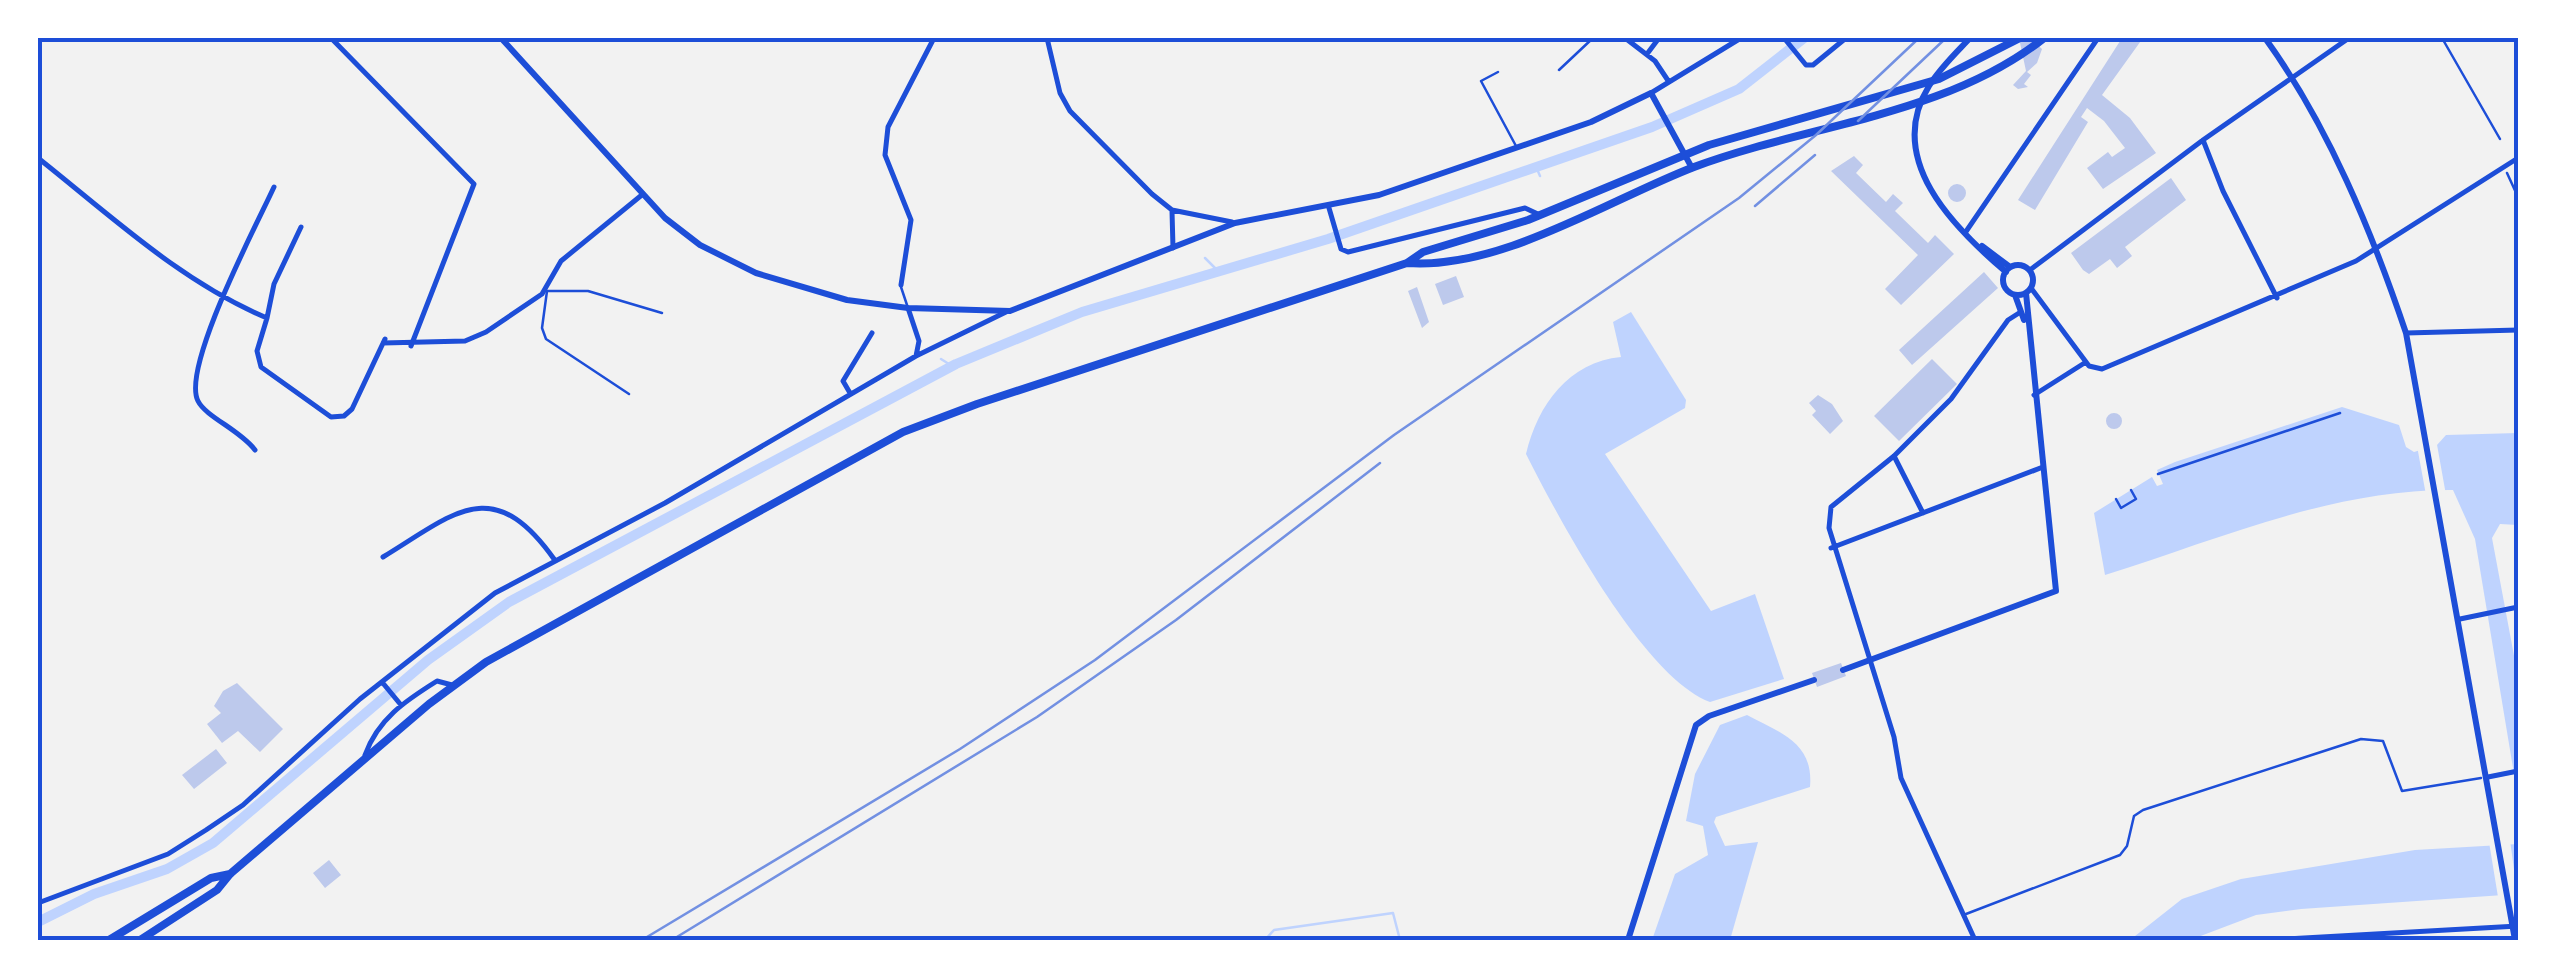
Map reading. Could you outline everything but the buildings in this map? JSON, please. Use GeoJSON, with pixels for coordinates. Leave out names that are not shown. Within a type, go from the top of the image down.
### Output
{"type":"FeatureCollection","features":[{"type":"Feature","properties":{"kind":"main road"},"geometry":{"type":"LineString","coordinates":[[140,940],[218,890],[230,874],[452,685],[514,644],[903,432],[1406,263],[1423,252],[1540,215],[1685,154],[1939,80],[2020,38]]}},
{"type":"Feature","properties":{"kind":"main road"},"geometry":{"type":"LineString","coordinates":[[1406,263],[1428,265],[1508,245],[1734,153],[1968,84],[2044,38]]}},
{"type":"Feature","properties":{"kind":"main road"},"geometry":{"type":"LineString","coordinates":[[109,940],[211,878],[230,874]]}},
{"type":"Feature","properties":{"kind":"street"},"geometry":{"type":"LineString","coordinates":[[331,38],[474,184],[410,346]]}},
{"type":"Feature","properties":{"kind":"street"},"geometry":{"type":"LineString","coordinates":[[500,38],[643,194],[682,232],[728,261],[847,300],[908,308],[1010,310]]}},
{"type":"Feature","properties":{"kind":"street"},"geometry":{"type":"LineString","coordinates":[[901,285],[911,220],[884,144],[888,128],[934,38]]}},
{"type":"Feature","properties":{"kind":"street"},"geometry":{"type":"LineString","coordinates":[[1047,38],[1060,92],[1070,111],[1172,210],[1206,220],[1235,222],[1329,208],[1517,148],[1602,117],[1651,93],[1742,38]]}},
{"type":"Feature","properties":{"kind":"street"},"geometry":{"type":"LineString","coordinates":[[1624,38],[1647,54],[1668,82]]}},
{"type":"Feature","properties":{"kind":"street"},"geometry":{"type":"LineString","coordinates":[[1647,54],[1660,38]]}},
{"type":"Feature","properties":{"kind":"street"},"geometry":{"type":"LineString","coordinates":[[1784,38],[1806,65],[1813,65],[1846,38]]}},
{"type":"Feature","properties":{"kind":"street"},"geometry":{"type":"LineString","coordinates":[[1970,38],[1928,88],[1916,140],[1932,195],[1965,233],[2008,270]]}},
{"type":"Feature","properties":{"kind":"street"},"geometry":{"type":"LineString","coordinates":[[1965,233],[2041,115],[2098,38]]}},
{"type":"Feature","properties":{"kind":"street"},"geometry":{"type":"LineString","coordinates":[[2265,38],[2291,78],[2376,249],[2406,334],[2516,926],[2515,940]]}},
{"type":"Feature","properties":{"kind":"street"},"geometry":{"type":"LineString","coordinates":[[1843,670],[2056,591],[2025,321],[2030,270],[2203,140],[2349,38]]}},
{"type":"Feature","properties":{"kind":"street"},"geometry":{"type":"LineString","coordinates":[[1651,93],[1692,168]]}},
{"type":"Feature","properties":{"kind":"street"},"geometry":{"type":"LineString","coordinates":[[2203,140],[2222,191],[2277,298]]}},
{"type":"Feature","properties":{"kind":"street"},"geometry":{"type":"LineString","coordinates":[[38,158],[222,299],[266,318]]}},
{"type":"Feature","properties":{"kind":"street"},"geometry":{"type":"LineString","coordinates":[[2028,290],[2086,362],[2095,370],[2102,369],[2277,298],[2376,249],[2518,158]]}},
{"type":"Feature","properties":{"kind":"street"},"geometry":{"type":"LineString","coordinates":[[255,450],[243,434],[208,414],[196,398],[212,320],[274,187]]}},
{"type":"Feature","properties":{"kind":"street"},"geometry":{"type":"LineString","coordinates":[[301,227],[274,284],[258,351],[261,367],[337,419],[352,409],[384,341],[410,346],[465,341],[506,320],[546,290],[561,262],[643,194]]}},
{"type":"Feature","properties":{"kind":"street"},"geometry":{"type":"LineString","coordinates":[[1329,208],[1340,245],[1348,252],[1525,208],[1540,215]]}},
{"type":"Feature","properties":{"kind":"street"},"geometry":{"type":"LineString","coordinates":[[1172,210],[1173,248]]}},
{"type":"Feature","properties":{"kind":"street"},"geometry":{"type":"LineString","coordinates":[[38,904],[168,854],[206,830],[243,804],[495,593],[554,559],[665,502],[916,356],[1010,310],[1235,222]]}},
{"type":"Feature","properties":{"kind":"street"},"geometry":{"type":"LineString","coordinates":[[2025,321],[2015,294],[2004,286],[2008,270],[2018,264],[2030,270]]}},
{"type":"Feature","properties":{"kind":"street"},"geometry":{"type":"LineString","coordinates":[[2015,294],[2028,290]]}},
{"type":"Feature","properties":{"kind":"street"},"geometry":{"type":"LineString","coordinates":[[908,308],[918,340],[916,356]]}},
{"type":"Feature","properties":{"kind":"street"},"geometry":{"type":"LineString","coordinates":[[1974,940],[1901,778],[1894,737],[1831,548],[1830,513],[1841,496],[1894,456],[1959,390],[2008,320],[2019,313]]}},
{"type":"Feature","properties":{"kind":"street"},"geometry":{"type":"LineString","coordinates":[[2406,334],[2518,330]]}},
{"type":"Feature","properties":{"kind":"street"},"geometry":{"type":"LineString","coordinates":[[850,393],[842,381],[872,333]]}},
{"type":"Feature","properties":{"kind":"street"},"geometry":{"type":"LineString","coordinates":[[2034,396],[2086,362]]}},
{"type":"Feature","properties":{"kind":"street"},"geometry":{"type":"LineString","coordinates":[[1894,456],[1924,513]]}},
{"type":"Feature","properties":{"kind":"street"},"geometry":{"type":"LineString","coordinates":[[1831,548],[2044,467]]}},
{"type":"Feature","properties":{"kind":"street"},"geometry":{"type":"LineString","coordinates":[[383,557],[454,514],[480,506],[508,514],[554,559]]}},
{"type":"Feature","properties":{"kind":"street"},"geometry":{"type":"LineString","coordinates":[[2460,620],[2516,607]]}},
{"type":"Feature","properties":{"kind":"street"},"geometry":{"type":"LineString","coordinates":[[1628,940],[1696,726],[1709,716],[1814,680]]}},
{"type":"Feature","properties":{"kind":"street"},"geometry":{"type":"LineString","coordinates":[[364,758],[374,732],[401,705],[436,681],[452,685]]}},
{"type":"Feature","properties":{"kind":"street"},"geometry":{"type":"LineString","coordinates":[[384,684],[401,705]]}},
{"type":"Feature","properties":{"kind":"street"},"geometry":{"type":"LineString","coordinates":[[2488,776],[2518,771]]}},
{"type":"Feature","properties":{"kind":"street"},"geometry":{"type":"LineString","coordinates":[[2267,940],[2516,926]]}},
{"type":"Feature","properties":{"kind":"lane"},"geometry":{"type":"LineString","coordinates":[[1559,70],[1594,38]]}},
{"type":"Feature","properties":{"kind":"lane"},"geometry":{"type":"LineString","coordinates":[[1498,72],[1481,81],[1517,148]]}},
{"type":"Feature","properties":{"kind":"lane"},"geometry":{"type":"LineString","coordinates":[[901,285],[908,308]]}},
{"type":"Feature","properties":{"kind":"lane"},"geometry":{"type":"LineString","coordinates":[[629,394],[546,339],[542,328],[546,290],[588,291],[662,313]]}},
{"type":"Feature","properties":{"kind":"lane"},"geometry":{"type":"LineString","coordinates":[[1964,914],[2125,851],[2134,816],[2143,810],[2368,738],[2383,741],[2390,748],[2396,783],[2402,790],[2488,776]]}},
{"type":"Feature","properties":{"kind":"path"},"geometry":{"type":"LineString","coordinates":[[2442,38],[2500,139]]}},
{"type":"Feature","properties":{"kind":"path"},"geometry":{"type":"LineString","coordinates":[[2508,174],[2518,197]]}},
{"type":"Feature","properties":{"kind":"path"},"geometry":{"type":"LineString","coordinates":[[2158,474],[2340,413]]}},
{"type":"Feature","properties":{"kind":"path"},"geometry":{"type":"LineString","coordinates":[[2116,500],[2121,508],[2136,499],[2131,490]]}},
{"type":"Feature","properties":{"kind":"water"},"geometry":{"type":"Polygon","coordinates":[[[1631,312],[1686,400],[1685,408],[1605,454],[1711,611],[1755,594],[1784,679],[1710,702],[1684,687],[1631,630],[1581,554],[1526,454],[1539,418],[1558,389],[1586,367],[1621,357],[1613,322],[1631,312]]]}},
{"type":"Feature","properties":{"kind":"water"},"geometry":{"type":"Polygon","coordinates":[[[2342,407],[2399,425],[2406,447],[2414,452],[2437,445],[2446,435],[2518,433],[2518,525],[2500,524],[2492,538],[2518,677],[2518,798],[2475,539],[2453,490],[2408,492],[2320,507],[2105,575],[2094,513],[2152,477],[2157,486],[2163,484],[2157,470],[2175,462],[2342,407]]]}},
{"type":"Feature","properties":{"kind":"water"},"geometry":{"type":"Polygon","coordinates":[[[1747,715],[1783,734],[1801,750],[1810,772],[1810,787],[1716,817],[1714,822],[1725,846],[1758,842],[1730,940],[1652,940],[1675,874],[1708,855],[1703,826],[1686,821],[1695,774],[1720,725],[1747,715]]]}},
{"type":"Feature","properties":{"kind":"water"},"geometry":{"type":"Polygon","coordinates":[[[2518,844],[2518,894],[2301,909],[2256,915],[2190,940],[2130,940],[2182,899],[2241,879],[2415,850],[2518,844]]]}},
{"type":"Feature","properties":{"kind":"pier"},"geometry":{"type":"Polygon","coordinates":[[[2436,439],[2446,495],[2426,495],[2417,446],[2436,439]]]}},
{"type":"Feature","properties":{"kind":"pier"},"geometry":{"type":"Polygon","coordinates":[[[2510,840],[2518,899],[2499,903],[2489,842],[2510,840]]]}},
{"type":"Feature","properties":{"kind":"waterway"},"geometry":{"type":"LineString","coordinates":[[38,922],[94,894],[167,869],[213,843],[428,660],[509,602],[956,364],[1082,312],[1328,239],[1652,127],[1739,89],[1804,38]]}},
{"type":"Feature","properties":{"kind":"waterway"},"geometry":{"type":"LineString","coordinates":[[1537,169],[1540,176]]}},
{"type":"Feature","properties":{"kind":"waterway"},"geometry":{"type":"LineString","coordinates":[[1205,258],[1219,272]]}},
{"type":"Feature","properties":{"kind":"waterway"},"geometry":{"type":"LineString","coordinates":[[941,359],[952,366]]}},
{"type":"Feature","properties":{"kind":"waterway"},"geometry":{"type":"LineString","coordinates":[[1265,940],[1274,930],[1393,913],[1400,940]]}},
{"type":"Feature","properties":{"kind":"railway"},"geometry":{"type":"LineString","coordinates":[[642,940],[960,749],[1095,660],[1394,435],[1739,198],[1816,135],[1919,38]]}},
{"type":"Feature","properties":{"kind":"railway"},"geometry":{"type":"LineString","coordinates":[[1858,121],[1946,38]]}},
{"type":"Feature","properties":{"kind":"railway"},"geometry":{"type":"LineString","coordinates":[[1755,206],[1815,155]]}},
{"type":"Feature","properties":{"kind":"railway"},"geometry":{"type":"LineString","coordinates":[[672,940],[1037,717],[1176,620],[1380,463]]}}]}
